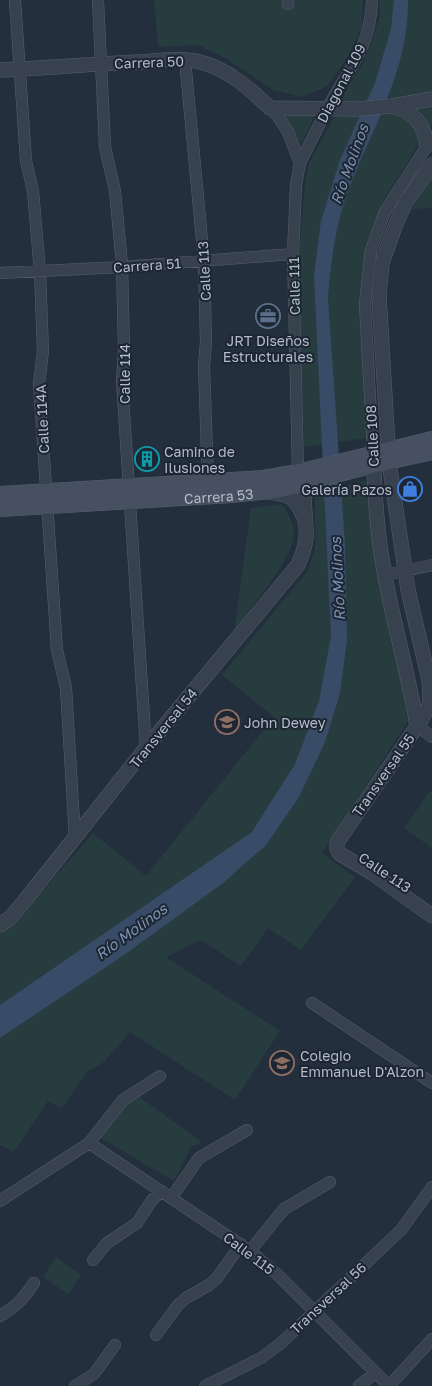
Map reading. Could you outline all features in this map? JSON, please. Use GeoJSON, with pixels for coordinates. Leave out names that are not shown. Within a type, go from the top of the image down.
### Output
{"type":"FeatureCollection","features":[{"type":"Feature","properties":{"kind":"main road","name":"Carrera 53"},"geometry":{"type":"LineString","coordinates":[[0,509],[47,499],[129,494],[266,491],[292,487],[346,466],[389,455],[432,439]]}},
{"type":"Feature","properties":{"kind":"main road","name":"Carrera 53"},"geometry":{"type":"LineString","coordinates":[[389,455],[432,452]]}},
{"type":"Feature","properties":{"kind":"main road","name":"Carrera 53"},"geometry":{"type":"LineString","coordinates":[[129,494],[208,482],[263,478],[298,472],[314,477]]}},
{"type":"Feature","properties":{"kind":"main road","name":"Carrera 53"},"geometry":{"type":"LineString","coordinates":[[0,494],[47,499]]}},
{"type":"Feature","properties":{"kind":"street","name":"Calle 114A"},"geometry":{"type":"LineString","coordinates":[[15,0],[26,161],[33,191],[40,272],[43,351],[39,384],[57,650],[66,688],[75,838]]}},
{"type":"Feature","properties":{"kind":"street","name":"Calle 114"},"geometry":{"type":"LineString","coordinates":[[98,0],[105,147],[115,191],[122,267],[124,352],[122,381],[146,748]]}},
{"type":"Feature","properties":{"kind":"street","name":"Diagonal 109"},"geometry":{"type":"LineString","coordinates":[[300,163],[328,108],[359,55],[369,30],[372,0]]}},
{"type":"Feature","properties":{"kind":"street","name":"Carrera 50"},"geometry":{"type":"LineString","coordinates":[[0,70],[102,63],[185,60],[200,62],[229,75],[270,108]]}},
{"type":"Feature","properties":{"kind":"street","name":"Calle 113"},"geometry":{"type":"LineString","coordinates":[[185,60],[204,261],[206,342],[204,366],[208,482]]}},
{"type":"Feature","properties":{"kind":"street"},"geometry":{"type":"LineString","coordinates":[[270,108],[358,108],[389,106],[432,99]]}},
{"type":"Feature","properties":{"kind":"street"},"geometry":{"type":"LineString","coordinates":[[389,106],[402,109],[416,119],[430,142]]}},
{"type":"Feature","properties":{"kind":"street"},"geometry":{"type":"LineString","coordinates":[[270,108],[288,132],[300,163]]}},
{"type":"Feature","properties":{"kind":"street","name":"Calle 108"},"geometry":{"type":"LineString","coordinates":[[416,726],[413,703],[380,548],[373,459],[365,304],[372,250],[384,214],[430,142]]}},
{"type":"Feature","properties":{"kind":"street","name":"Calle 111"},"geometry":{"type":"LineString","coordinates":[[298,472],[293,254],[296,185],[300,163]]}},
{"type":"Feature","properties":{"kind":"street","name":"Calle 108"},"geometry":{"type":"LineString","coordinates":[[431,685],[404,571],[389,455],[379,296],[382,263],[400,212],[432,165]]}},
{"type":"Feature","properties":{"kind":"street","name":"Carrera 51"},"geometry":{"type":"LineString","coordinates":[[0,273],[122,267],[293,254]]}},
{"type":"Feature","properties":{"kind":"street","name":"Transversal 54"},"geometry":{"type":"LineString","coordinates":[[0,925],[10,918],[26,899],[146,748],[298,565],[304,551],[306,536],[305,494],[314,477]]}},
{"type":"Feature","properties":{"kind":"street"},"geometry":{"type":"LineString","coordinates":[[266,491],[292,497],[299,505],[306,522]]}},
{"type":"Feature","properties":{"kind":"street"},"geometry":{"type":"LineString","coordinates":[[385,575],[432,565]]}},
{"type":"Feature","properties":{"kind":"street","name":"Transversal 55"},"geometry":{"type":"LineString","coordinates":[[339,847],[416,726],[427,712],[430,704],[431,685]]}},
{"type":"Feature","properties":{"kind":"street"},"geometry":{"type":"LineString","coordinates":[[416,726],[432,737]]}},
{"type":"Feature","properties":{"kind":"street","name":"Calle 113"},"geometry":{"type":"LineString","coordinates":[[339,847],[432,904]]}},
{"type":"Feature","properties":{"kind":"street","name":"Calle 113"},"geometry":{"type":"LineString","coordinates":[[339,847],[432,916]]}},
{"type":"Feature","properties":{"kind":"street"},"geometry":{"type":"LineString","coordinates":[[312,1003],[432,1082]]}},
{"type":"Feature","properties":{"kind":"street"},"geometry":{"type":"LineString","coordinates":[[0,1201],[89,1143],[123,1100],[160,1076]]}},
{"type":"Feature","properties":{"kind":"street"},"geometry":{"type":"LineString","coordinates":[[93,1260],[107,1243],[137,1223],[152,1200],[166,1195],[199,1158],[246,1130]]}},
{"type":"Feature","properties":{"kind":"street","name":"Calle 115"},"geometry":{"type":"LineString","coordinates":[[89,1143],[245,1248],[278,1274],[389,1386]]}},
{"type":"Feature","properties":{"kind":"street"},"geometry":{"type":"LineString","coordinates":[[156,1335],[178,1305],[218,1278],[284,1208],[330,1182]]}},
{"type":"Feature","properties":{"kind":"street","name":"Transversal 56"},"geometry":{"type":"LineString","coordinates":[[206,1386],[261,1358],[280,1344],[401,1230],[431,1190]]}},
{"type":"Feature","properties":{"kind":"street"},"geometry":{"type":"LineString","coordinates":[[0,1316],[22,1301],[34,1283]]}},
{"type":"Feature","properties":{"kind":"street"},"geometry":{"type":"LineString","coordinates":[[389,1386],[432,1339]]}},
{"type":"Feature","properties":{"kind":"street"},"geometry":{"type":"LineString","coordinates":[[76,1386],[94,1374],[116,1345]]}},
{"type":"Feature","properties":{"kind":"street"},"geometry":{"type":"LineString","coordinates":[[359,1386],[375,1373]]}},
{"type":"Feature","properties":{"kind":"green space"},"geometry":{"type":"Polygon","coordinates":[[[154,0],[363,0],[362,27],[347,58],[328,86],[302,97],[273,90],[227,59],[198,45],[158,47],[154,0]]]}},
{"type":"Feature","properties":{"kind":"green space"},"geometry":{"type":"Polygon","coordinates":[[[379,0],[432,0],[432,124],[386,196],[370,237],[362,283],[363,386],[367,438],[304,447],[299,259],[305,184],[309,163],[329,127],[347,88],[362,65],[370,46],[380,16],[379,0]]]}},
{"type":"Feature","properties":{"kind":"green space"},"geometry":{"type":"Polygon","coordinates":[[[284,115],[315,116],[301,144],[284,115]]]}},
{"type":"Feature","properties":{"kind":"green space"},"geometry":{"type":"Polygon","coordinates":[[[432,176],[432,208],[412,209],[432,176]]]}},
{"type":"Feature","properties":{"kind":"green space"},"geometry":{"type":"Polygon","coordinates":[[[367,480],[380,571],[408,721],[322,853],[355,877],[301,950],[268,928],[241,966],[201,940],[166,957],[280,1031],[235,1100],[130,1032],[104,1062],[87,1072],[62,1108],[48,1101],[14,1152],[0,1145],[0,933],[21,916],[93,833],[146,876],[274,717],[222,675],[306,573],[315,551],[315,495],[367,480]]]}},
{"type":"Feature","properties":{"kind":"green space"},"geometry":{"type":"Polygon","coordinates":[[[281,504],[293,525],[294,535],[290,550],[276,574],[234,631],[251,508],[281,504]]]}},
{"type":"Feature","properties":{"kind":"green space"},"geometry":{"type":"Polygon","coordinates":[[[430,791],[432,792],[432,848],[404,828],[430,791]]]}},
{"type":"Feature","properties":{"kind":"green space"},"geometry":{"type":"Polygon","coordinates":[[[138,1096],[202,1142],[191,1147],[174,1181],[99,1137],[124,1106],[138,1096]]]}},
{"type":"Feature","properties":{"kind":"green space"},"geometry":{"type":"Polygon","coordinates":[[[56,1257],[81,1275],[68,1294],[43,1277],[56,1257]]]}},
{"type":"Feature","properties":{"kind":"water","name":"Río Molinos"},"geometry":{"type":"Polygon","coordinates":[[[394,0],[408,0],[407,26],[402,51],[387,100],[347,194],[334,245],[329,285],[328,298],[345,545],[347,640],[340,693],[325,742],[299,797],[266,845],[223,883],[124,955],[0,1038],[0,1005],[252,832],[295,764],[319,701],[331,636],[314,276],[321,221],[340,160],[375,83],[391,29],[394,0]]]}},
{"type":"Feature","properties":{"kind":"place","name":"JRT Diseños Estructurales"},"geometry":{"type":"Point","coordinates":[268,316]}},
{"type":"Feature","properties":{"kind":"place","name":"Camino de Ilusiones"},"geometry":{"type":"Point","coordinates":[147,459]}},
{"type":"Feature","properties":{"kind":"place","name":"Galería Pazos"},"geometry":{"type":"Point","coordinates":[410,489]}},
{"type":"Feature","properties":{"kind":"place","name":"John Dewey"},"geometry":{"type":"Point","coordinates":[227,722]}},
{"type":"Feature","properties":{"kind":"place","name":"Colegio Emmanuel D'Alzon"},"geometry":{"type":"Point","coordinates":[282,1063]}}]}
